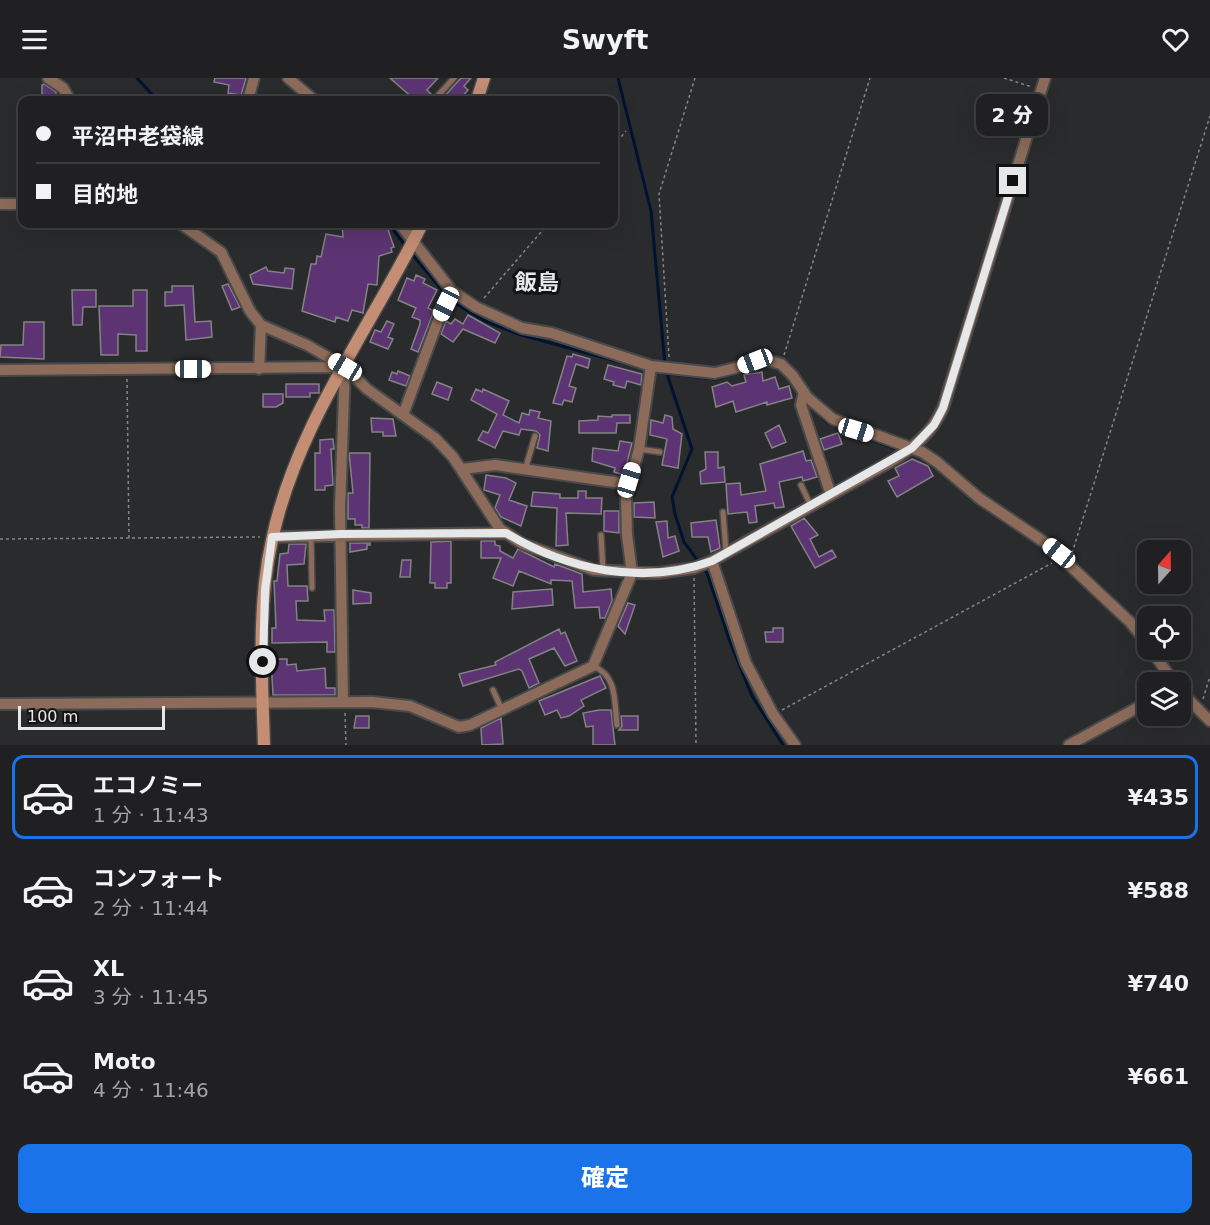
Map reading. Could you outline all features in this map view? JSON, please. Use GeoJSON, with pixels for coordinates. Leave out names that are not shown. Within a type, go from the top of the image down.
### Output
{"type":"FeatureCollection","features":[{"type":"Feature","properties":{"kind":"main road"},"geometry":{"type":"LineString","coordinates":[[478,96],[484,78]]}},
{"type":"Feature","properties":{"kind":"main road"},"geometry":{"type":"LineString","coordinates":[[264,745],[263,621],[272,537],[291,473],[420,228]]}},
{"type":"Feature","properties":{"kind":"street"},"geometry":{"type":"LineString","coordinates":[[48,78],[63,88],[68,96]]}},
{"type":"Feature","properties":{"kind":"street"},"geometry":{"type":"LineString","coordinates":[[249,96],[254,78]]}},
{"type":"Feature","properties":{"kind":"street"},"geometry":{"type":"LineString","coordinates":[[288,78],[309,96]]}},
{"type":"Feature","properties":{"kind":"street"},"geometry":{"type":"LineString","coordinates":[[190,228],[221,252],[250,311],[261,325],[307,345],[345,367],[367,389],[435,438],[462,469],[487,513],[506,533],[552,555],[594,570],[658,573],[694,568],[712,561],[912,448],[934,425],[943,408],[1045,78]]}},
{"type":"Feature","properties":{"kind":"street"},"geometry":{"type":"LineString","coordinates":[[0,204],[18,204]]}},
{"type":"Feature","properties":{"kind":"street"},"geometry":{"type":"LineString","coordinates":[[403,228],[452,291],[476,307],[522,328],[551,333],[651,366],[715,373],[761,360],[781,364],[804,393],[833,419],[856,430],[912,448],[937,462],[979,498],[1065,558],[1137,631]]}},
{"type":"Feature","properties":{"kind":"street"},"geometry":{"type":"LineString","coordinates":[[403,415],[439,318],[452,291]]}},
{"type":"Feature","properties":{"kind":"street"},"geometry":{"type":"LineString","coordinates":[[259,369],[261,325]]}},
{"type":"Feature","properties":{"kind":"street"},"geometry":{"type":"LineString","coordinates":[[0,704],[344,701],[410,706],[459,727],[470,725],[593,666],[632,573],[625,513],[628,484],[639,449],[651,366]]}},
{"type":"Feature","properties":{"kind":"street"},"geometry":{"type":"LineString","coordinates":[[0,370],[345,367]]}},
{"type":"Feature","properties":{"kind":"street"},"geometry":{"type":"LineString","coordinates":[[344,701],[341,534],[345,367]]}},
{"type":"Feature","properties":{"kind":"street"},"geometry":{"type":"LineString","coordinates":[[804,393],[801,405],[831,495]]}},
{"type":"Feature","properties":{"kind":"street"},"geometry":{"type":"LineString","coordinates":[[462,469],[495,465],[628,484]]}},
{"type":"Feature","properties":{"kind":"street"},"geometry":{"type":"LineString","coordinates":[[272,537],[341,534],[506,533]]}},
{"type":"Feature","properties":{"kind":"street"},"geometry":{"type":"LineString","coordinates":[[712,561],[746,663],[773,714],[795,745]]}},
{"type":"Feature","properties":{"kind":"street"},"geometry":{"type":"LineString","coordinates":[[1191,703],[1210,721]]}},
{"type":"Feature","properties":{"kind":"street"},"geometry":{"type":"LineString","coordinates":[[1069,745],[1137,708]]}},
{"type":"Feature","properties":{"kind":"lane"},"geometry":{"type":"LineString","coordinates":[[438,96],[454,78]]}},
{"type":"Feature","properties":{"kind":"lane"},"geometry":{"type":"LineString","coordinates":[[525,470],[535,436]]}},
{"type":"Feature","properties":{"kind":"lane"},"geometry":{"type":"LineString","coordinates":[[639,449],[660,452]]}},
{"type":"Feature","properties":{"kind":"lane"},"geometry":{"type":"LineString","coordinates":[[801,485],[811,506]]}},
{"type":"Feature","properties":{"kind":"lane"},"geometry":{"type":"LineString","coordinates":[[723,512],[726,552]]}},
{"type":"Feature","properties":{"kind":"lane"},"geometry":{"type":"LineString","coordinates":[[311,535],[312,588]]}},
{"type":"Feature","properties":{"kind":"lane"},"geometry":{"type":"LineString","coordinates":[[601,535],[603,570]]}},
{"type":"Feature","properties":{"kind":"lane"},"geometry":{"type":"LineString","coordinates":[[593,666],[604,670],[611,679],[616,725]]}},
{"type":"Feature","properties":{"kind":"lane"},"geometry":{"type":"LineString","coordinates":[[493,690],[502,710]]}},
{"type":"Feature","properties":{"kind":"path"},"geometry":{"type":"LineString","coordinates":[[670,368],[659,194],[695,78]]}},
{"type":"Feature","properties":{"kind":"path"},"geometry":{"type":"LineString","coordinates":[[781,364],[870,78]]}},
{"type":"Feature","properties":{"kind":"path"},"geometry":{"type":"LineString","coordinates":[[1004,78],[1041,90]]}},
{"type":"Feature","properties":{"kind":"path"},"geometry":{"type":"LineString","coordinates":[[773,714],[1065,558],[1075,550],[1210,116]]}},
{"type":"Feature","properties":{"kind":"path"},"geometry":{"type":"LineString","coordinates":[[618,141],[626,131]]}},
{"type":"Feature","properties":{"kind":"path"},"geometry":{"type":"LineString","coordinates":[[476,307],[545,228]]}},
{"type":"Feature","properties":{"kind":"path"},"geometry":{"type":"LineString","coordinates":[[127,369],[129,538]]}},
{"type":"Feature","properties":{"kind":"path"},"geometry":{"type":"LineString","coordinates":[[0,539],[272,537]]}},
{"type":"Feature","properties":{"kind":"path"},"geometry":{"type":"LineString","coordinates":[[694,568],[696,745]]}},
{"type":"Feature","properties":{"kind":"path"},"geometry":{"type":"LineString","coordinates":[[1199,712],[1210,676]]}},
{"type":"Feature","properties":{"kind":"path"},"geometry":{"type":"LineString","coordinates":[[344,701],[346,745]]}},
{"type":"Feature","properties":{"kind":"building"},"geometry":{"type":"Polygon","coordinates":[[[215,78],[246,78],[241,95],[228,93],[229,85],[214,82],[215,78]]]}},
{"type":"Feature","properties":{"kind":"building"},"geometry":{"type":"Polygon","coordinates":[[[390,78],[438,78],[427,90],[431,96],[410,96],[390,78]]]}},
{"type":"Feature","properties":{"kind":"building"},"geometry":{"type":"Polygon","coordinates":[[[461,78],[471,78],[464,86],[468,90],[463,96],[445,96],[461,78]]]}},
{"type":"Feature","properties":{"kind":"building"},"geometry":{"type":"Polygon","coordinates":[[[42,85],[56,92],[56,96],[42,96],[42,85]]]}},
{"type":"Feature","properties":{"kind":"building"},"geometry":{"type":"Polygon","coordinates":[[[342,228],[387,228],[394,247],[391,248],[392,252],[379,256],[377,285],[368,284],[363,313],[352,310],[348,321],[336,317],[335,322],[302,311],[311,264],[316,264],[317,256],[321,257],[326,234],[343,237],[342,228]]]}},
{"type":"Feature","properties":{"kind":"building"},"geometry":{"type":"Polygon","coordinates":[[[266,267],[268,271],[284,273],[285,268],[294,269],[292,289],[253,284],[250,275],[266,267]]]}},
{"type":"Feature","properties":{"kind":"building"},"geometry":{"type":"Polygon","coordinates":[[[416,275],[425,279],[423,283],[437,290],[428,308],[434,311],[418,352],[411,349],[420,324],[420,320],[412,317],[416,308],[398,300],[407,278],[414,281],[416,275]]]}},
{"type":"Feature","properties":{"kind":"building"},"geometry":{"type":"Polygon","coordinates":[[[228,284],[240,307],[232,310],[222,286],[228,284]]]}},
{"type":"Feature","properties":{"kind":"building"},"geometry":{"type":"Polygon","coordinates":[[[172,286],[193,286],[195,322],[211,321],[212,337],[186,340],[184,305],[165,306],[165,292],[172,292],[172,286]]]}},
{"type":"Feature","properties":{"kind":"building"},"geometry":{"type":"Polygon","coordinates":[[[72,290],[96,290],[96,307],[83,307],[82,325],[73,325],[72,290]]]}},
{"type":"Feature","properties":{"kind":"building"},"geometry":{"type":"Polygon","coordinates":[[[133,290],[147,290],[147,351],[136,351],[136,335],[118,334],[118,355],[101,355],[99,306],[133,306],[133,290]]]}},
{"type":"Feature","properties":{"kind":"building"},"geometry":{"type":"Polygon","coordinates":[[[468,315],[500,333],[495,343],[463,329],[453,342],[441,334],[446,321],[451,324],[455,319],[463,324],[468,315]]]}},
{"type":"Feature","properties":{"kind":"building"},"geometry":{"type":"Polygon","coordinates":[[[387,321],[394,324],[388,337],[393,339],[388,349],[370,342],[375,330],[381,332],[387,321]]]}},
{"type":"Feature","properties":{"kind":"building"},"geometry":{"type":"Polygon","coordinates":[[[24,322],[44,322],[44,359],[0,357],[1,345],[23,345],[24,322]]]}},
{"type":"Feature","properties":{"kind":"building"},"geometry":{"type":"Polygon","coordinates":[[[573,354],[590,359],[588,368],[576,364],[569,386],[576,388],[572,402],[564,400],[562,405],[553,403],[567,356],[572,357],[573,354]]]}},
{"type":"Feature","properties":{"kind":"building"},"geometry":{"type":"Polygon","coordinates":[[[608,365],[642,374],[641,385],[627,381],[625,388],[613,385],[614,382],[604,379],[608,365]]]}},
{"type":"Feature","properties":{"kind":"building"},"geometry":{"type":"Polygon","coordinates":[[[398,371],[410,376],[406,386],[389,380],[392,372],[397,374],[398,371]]]}},
{"type":"Feature","properties":{"kind":"building"},"geometry":{"type":"Polygon","coordinates":[[[762,372],[763,381],[775,377],[779,389],[789,386],[792,398],[767,405],[767,402],[736,412],[733,401],[716,407],[712,387],[727,382],[732,386],[746,382],[744,375],[762,372]]]}},
{"type":"Feature","properties":{"kind":"building"},"geometry":{"type":"Polygon","coordinates":[[[437,382],[452,388],[448,400],[432,394],[437,382]]]}},
{"type":"Feature","properties":{"kind":"building"},"geometry":{"type":"Polygon","coordinates":[[[286,384],[319,384],[319,393],[310,393],[310,397],[286,397],[286,384]]]}},
{"type":"Feature","properties":{"kind":"building"},"geometry":{"type":"Polygon","coordinates":[[[476,389],[482,392],[483,389],[509,401],[503,415],[519,423],[522,413],[529,415],[530,410],[540,412],[538,418],[551,421],[548,451],[537,448],[540,435],[536,431],[521,429],[519,435],[503,431],[495,448],[478,440],[483,431],[488,433],[497,414],[471,400],[476,389]]]}},
{"type":"Feature","properties":{"kind":"building"},"geometry":{"type":"Polygon","coordinates":[[[263,394],[283,394],[283,403],[276,407],[263,407],[263,394]]]}},
{"type":"Feature","properties":{"kind":"building"},"geometry":{"type":"Polygon","coordinates":[[[612,415],[630,415],[630,423],[617,423],[616,433],[579,433],[579,421],[598,420],[598,416],[612,417],[612,415]]]}},
{"type":"Feature","properties":{"kind":"building"},"geometry":{"type":"Polygon","coordinates":[[[665,415],[672,417],[673,429],[682,434],[678,468],[662,465],[667,439],[650,435],[651,420],[663,423],[665,415]]]}},
{"type":"Feature","properties":{"kind":"building"},"geometry":{"type":"Polygon","coordinates":[[[371,418],[393,419],[396,436],[383,436],[383,432],[372,432],[371,418]]]}},
{"type":"Feature","properties":{"kind":"building"},"geometry":{"type":"Polygon","coordinates":[[[779,425],[786,442],[772,448],[765,433],[779,425]]]}},
{"type":"Feature","properties":{"kind":"building"},"geometry":{"type":"Polygon","coordinates":[[[838,433],[842,444],[824,450],[820,439],[838,433]]]}},
{"type":"Feature","properties":{"kind":"building"},"geometry":{"type":"Polygon","coordinates":[[[333,439],[334,449],[331,449],[333,485],[325,486],[325,490],[315,490],[315,453],[320,453],[320,440],[333,439]]]}},
{"type":"Feature","properties":{"kind":"building"},"geometry":{"type":"Polygon","coordinates":[[[620,441],[632,443],[624,475],[614,472],[615,468],[592,461],[593,448],[618,451],[620,441]]]}},
{"type":"Feature","properties":{"kind":"building"},"geometry":{"type":"Polygon","coordinates":[[[803,451],[806,461],[811,460],[817,477],[803,481],[802,477],[779,482],[784,507],[775,508],[774,503],[755,506],[757,522],[749,523],[747,512],[728,514],[726,484],[740,483],[741,495],[766,491],[760,464],[803,451]]]}},
{"type":"Feature","properties":{"kind":"building"},"geometry":{"type":"Polygon","coordinates":[[[705,452],[718,452],[718,468],[724,467],[725,482],[701,484],[700,472],[706,469],[705,452]]]}},
{"type":"Feature","properties":{"kind":"building"},"geometry":{"type":"Polygon","coordinates":[[[349,453],[370,453],[369,528],[355,525],[355,519],[348,519],[348,493],[353,493],[349,453]]]}},
{"type":"Feature","properties":{"kind":"building"},"geometry":{"type":"Polygon","coordinates":[[[912,459],[928,466],[933,476],[897,497],[888,481],[899,476],[895,468],[912,459]]]}},
{"type":"Feature","properties":{"kind":"building"},"geometry":{"type":"Polygon","coordinates":[[[486,475],[506,478],[516,483],[509,500],[527,506],[521,526],[501,517],[495,508],[500,495],[484,490],[486,475]]]}},
{"type":"Feature","properties":{"kind":"building"},"geometry":{"type":"Polygon","coordinates":[[[578,491],[586,491],[586,498],[602,498],[601,514],[566,513],[568,545],[556,546],[557,508],[531,506],[533,492],[560,494],[560,498],[578,498],[578,491]]]}},
{"type":"Feature","properties":{"kind":"building"},"geometry":{"type":"Polygon","coordinates":[[[654,502],[655,518],[634,517],[634,503],[654,502]]]}},
{"type":"Feature","properties":{"kind":"building"},"geometry":{"type":"Polygon","coordinates":[[[604,511],[619,511],[619,533],[604,531],[604,511]]]}},
{"type":"Feature","properties":{"kind":"building"},"geometry":{"type":"Polygon","coordinates":[[[804,518],[818,535],[810,539],[819,557],[832,550],[836,557],[815,568],[791,526],[804,518]]]}},
{"type":"Feature","properties":{"kind":"building"},"geometry":{"type":"Polygon","coordinates":[[[716,520],[720,548],[711,552],[708,537],[692,537],[691,523],[716,520]]]}},
{"type":"Feature","properties":{"kind":"building"},"geometry":{"type":"Polygon","coordinates":[[[667,521],[668,538],[675,536],[679,551],[663,557],[656,522],[667,521]]]}},
{"type":"Feature","properties":{"kind":"building"},"geometry":{"type":"Polygon","coordinates":[[[451,541],[451,583],[447,583],[447,588],[435,588],[435,583],[430,583],[431,542],[451,541]]]}},
{"type":"Feature","properties":{"kind":"building"},"geometry":{"type":"Polygon","coordinates":[[[481,541],[495,541],[495,545],[500,546],[500,551],[513,558],[518,549],[554,567],[555,564],[582,574],[583,592],[611,589],[612,601],[605,618],[600,618],[599,607],[575,608],[572,581],[551,580],[551,584],[519,571],[513,586],[493,578],[501,558],[481,558],[481,541]]]}},
{"type":"Feature","properties":{"kind":"building"},"geometry":{"type":"Polygon","coordinates":[[[350,543],[370,543],[370,545],[367,545],[367,549],[350,552],[350,543]]]}},
{"type":"Feature","properties":{"kind":"building"},"geometry":{"type":"Polygon","coordinates":[[[289,544],[306,544],[304,564],[287,565],[288,586],[307,586],[308,601],[296,601],[297,620],[325,621],[324,610],[334,610],[335,652],[327,652],[327,642],[272,643],[272,628],[276,628],[274,581],[277,581],[280,554],[288,553],[289,544]]]}},
{"type":"Feature","properties":{"kind":"building"},"geometry":{"type":"Polygon","coordinates":[[[402,560],[411,560],[410,577],[400,577],[402,560]]]}},
{"type":"Feature","properties":{"kind":"building"},"geometry":{"type":"Polygon","coordinates":[[[552,589],[553,605],[512,609],[513,592],[552,589]]]}},
{"type":"Feature","properties":{"kind":"building"},"geometry":{"type":"Polygon","coordinates":[[[353,590],[371,593],[371,603],[353,604],[353,590]]]}},
{"type":"Feature","properties":{"kind":"building"},"geometry":{"type":"Polygon","coordinates":[[[628,603],[635,605],[625,634],[618,626],[628,603]]]}},
{"type":"Feature","properties":{"kind":"building"},"geometry":{"type":"Polygon","coordinates":[[[773,628],[783,628],[783,642],[766,642],[765,632],[773,632],[773,628]]]}},
{"type":"Feature","properties":{"kind":"building"},"geometry":{"type":"Polygon","coordinates":[[[559,629],[561,634],[565,632],[577,661],[565,666],[554,648],[529,659],[539,683],[529,688],[519,669],[463,686],[459,674],[496,665],[495,662],[559,629]]]}},
{"type":"Feature","properties":{"kind":"building"},"geometry":{"type":"Polygon","coordinates":[[[271,659],[287,659],[287,665],[296,664],[297,671],[325,668],[326,688],[335,688],[335,695],[273,695],[271,659]]]}},
{"type":"Feature","properties":{"kind":"building"},"geometry":{"type":"Polygon","coordinates":[[[600,676],[606,688],[581,700],[584,706],[569,716],[561,718],[557,710],[545,715],[539,701],[600,676]]]}},
{"type":"Feature","properties":{"kind":"building"},"geometry":{"type":"Polygon","coordinates":[[[611,710],[615,745],[593,745],[593,726],[586,727],[583,713],[611,710]]]}},
{"type":"Feature","properties":{"kind":"building"},"geometry":{"type":"Polygon","coordinates":[[[356,716],[369,716],[369,728],[354,728],[356,716]]]}},
{"type":"Feature","properties":{"kind":"building"},"geometry":{"type":"Polygon","coordinates":[[[621,716],[638,716],[638,730],[619,730],[622,726],[621,716]]]}},
{"type":"Feature","properties":{"kind":"building"},"geometry":{"type":"Polygon","coordinates":[[[501,718],[503,744],[482,745],[481,728],[501,718]]]}},
{"type":"Feature","properties":{"kind":"waterway"},"geometry":{"type":"LineString","coordinates":[[137,78],[153,96]]}},
{"type":"Feature","properties":{"kind":"waterway"},"geometry":{"type":"LineString","coordinates":[[618,78],[651,211],[665,365]]}},
{"type":"Feature","properties":{"kind":"waterway"},"geometry":{"type":"LineString","coordinates":[[392,228],[407,248]]}},
{"type":"Feature","properties":{"kind":"waterway"},"geometry":{"type":"LineString","coordinates":[[411,253],[447,296]]}},
{"type":"Feature","properties":{"kind":"waterway"},"geometry":{"type":"LineString","coordinates":[[451,301],[485,321],[518,334],[645,369]]}},
{"type":"Feature","properties":{"kind":"waterway"},"geometry":{"type":"LineString","coordinates":[[666,371],[692,449],[672,497],[675,514],[684,542],[707,573],[730,642],[752,696],[783,745]]}},
{"type":"Feature","properties":{"kind":"waterway"},"geometry":{"type":"LineString","coordinates":[[654,372],[715,379],[745,371]]}},
{"type":"Feature","properties":{"kind":"waterway"},"geometry":{"type":"LineString","coordinates":[[806,402],[828,423],[899,450]]}},
{"type":"Feature","properties":{"kind":"district","name":"飯島"},"geometry":{"type":"Point","coordinates":[537,282]}},
{"type":"Feature","properties":{"kind":"route"},"geometry":{"type":"LineString","coordinates":[[263,662],[265,590],[272,537],[341,534],[506,533],[523,544],[594,570],[640,573],[681,570],[712,561],[912,448],[934,425],[943,408],[1013,181]]}}]}
